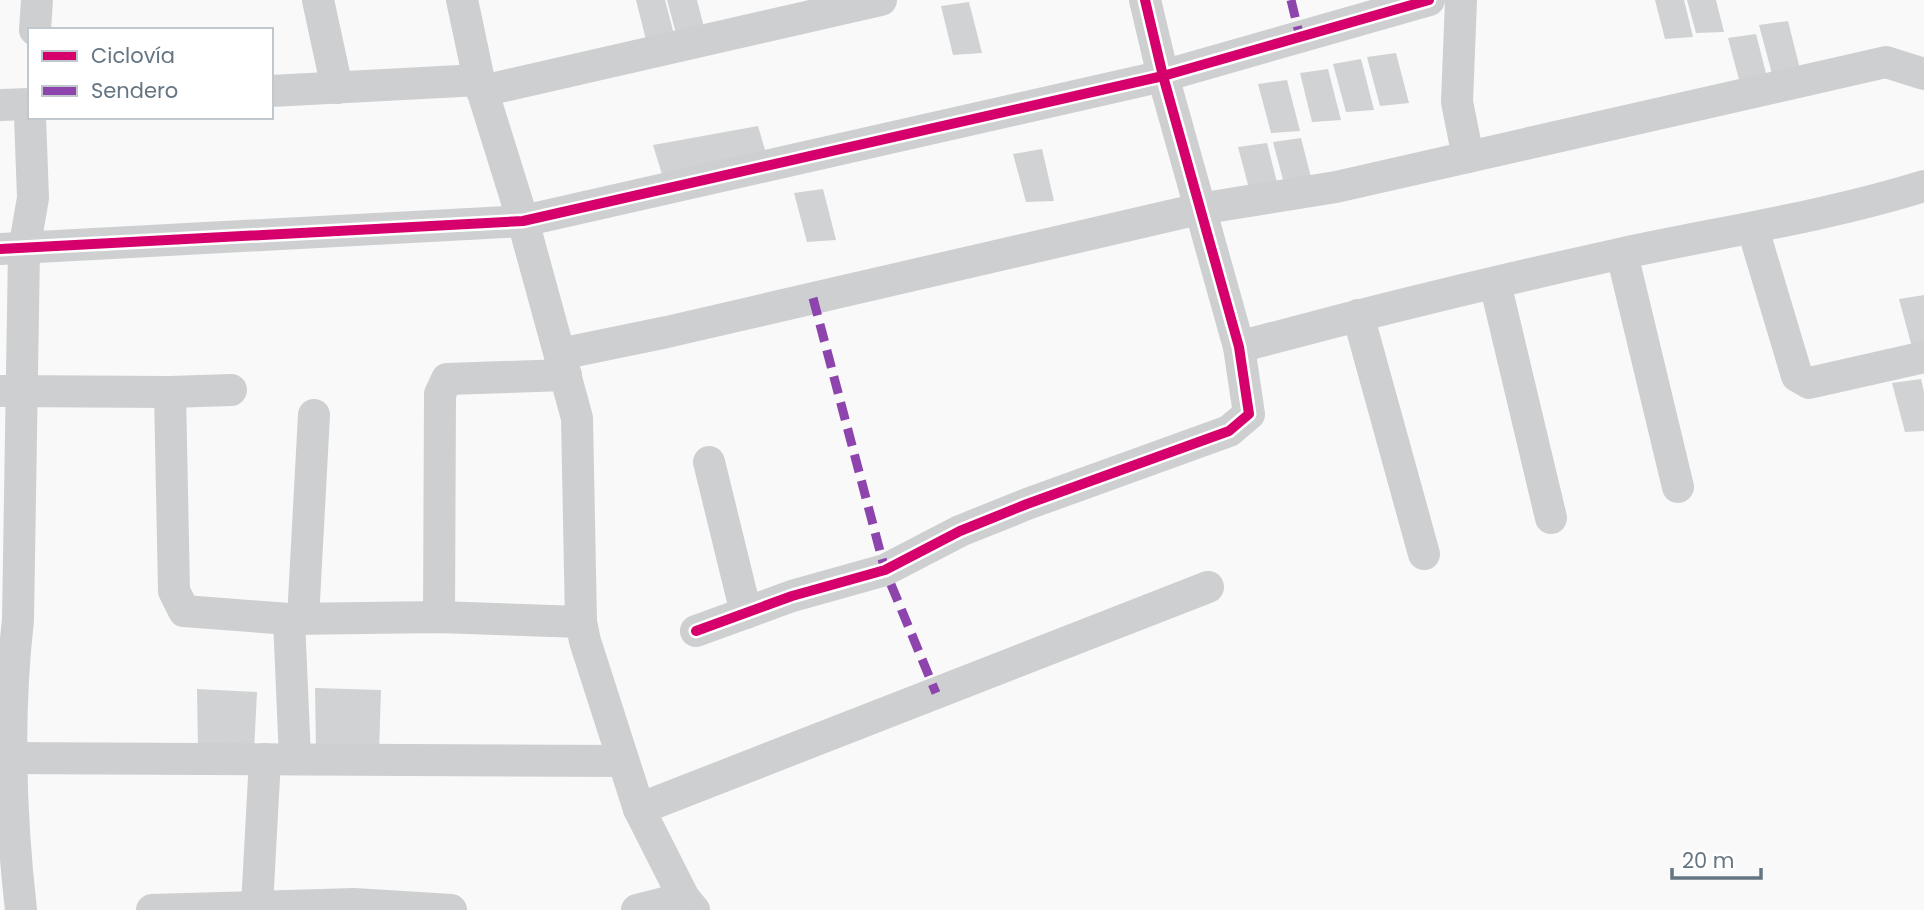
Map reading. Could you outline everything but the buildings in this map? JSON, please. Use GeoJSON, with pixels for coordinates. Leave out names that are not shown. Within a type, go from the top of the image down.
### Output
{"type":"FeatureCollection","features":[{"type":"Feature","properties":{"kind":"street"},"geometry":{"type":"LineString","coordinates":[[35,28],[37,0]]}},
{"type":"Feature","properties":{"kind":"street"},"geometry":{"type":"LineString","coordinates":[[318,0],[337,88]]}},
{"type":"Feature","properties":{"kind":"street"},"geometry":{"type":"LineString","coordinates":[[462,0],[481,85],[523,221],[577,418],[581,622],[585,641],[639,809],[689,904],[637,910]]}},
{"type":"Feature","properties":{"kind":"street"},"geometry":{"type":"LineString","coordinates":[[696,631],[792,596],[885,569],[960,531],[1027,504],[1229,431],[1249,414],[1239,347],[1199,209],[1145,0]]}},
{"type":"Feature","properties":{"kind":"street"},"geometry":{"type":"LineString","coordinates":[[12,249],[523,221],[1163,76],[1429,0]]}},
{"type":"Feature","properties":{"kind":"street"},"geometry":{"type":"LineString","coordinates":[[1461,0],[1457,102],[1468,157]]}},
{"type":"Feature","properties":{"kind":"street"},"geometry":{"type":"LineString","coordinates":[[273,91],[481,85],[865,2]]}},
{"type":"Feature","properties":{"kind":"street"},"geometry":{"type":"LineString","coordinates":[[439,617],[440,394],[447,379],[563,364],[667,332],[1199,209],[1336,187],[1886,62],[1924,74]]}},
{"type":"Feature","properties":{"kind":"street"},"geometry":{"type":"LineString","coordinates":[[0,105],[28,104]]}},
{"type":"Feature","properties":{"kind":"street"},"geometry":{"type":"LineString","coordinates":[[21,910],[5,758],[13,666],[9,620],[12,249],[33,198],[30,119]]}},
{"type":"Feature","properties":{"kind":"street"},"geometry":{"type":"LineString","coordinates":[[1239,347],[1358,315],[1622,254],[1753,229],[1885,198],[1924,186]]}},
{"type":"Feature","properties":{"kind":"street"},"geometry":{"type":"LineString","coordinates":[[1753,229],[1797,376],[1808,383],[1924,357]]}},
{"type":"Feature","properties":{"kind":"street"},"geometry":{"type":"LineString","coordinates":[[1622,254],[1678,487]]}},
{"type":"Feature","properties":{"kind":"street"},"geometry":{"type":"LineString","coordinates":[[1495,283],[1551,518]]}},
{"type":"Feature","properties":{"kind":"street"},"geometry":{"type":"LineString","coordinates":[[1358,315],[1424,554]]}},
{"type":"Feature","properties":{"kind":"street"},"geometry":{"type":"LineString","coordinates":[[10,390],[231,390]]}},
{"type":"Feature","properties":{"kind":"street"},"geometry":{"type":"LineString","coordinates":[[170,392],[174,591],[184,611],[296,619],[439,617],[581,622]]}},
{"type":"Feature","properties":{"kind":"street"},"geometry":{"type":"LineString","coordinates":[[256,908],[280,759],[296,619],[314,415]]}},
{"type":"Feature","properties":{"kind":"street"},"geometry":{"type":"LineString","coordinates":[[709,462],[746,613]]}},
{"type":"Feature","properties":{"kind":"street"},"geometry":{"type":"LineString","coordinates":[[639,809],[1208,586]]}},
{"type":"Feature","properties":{"kind":"street"},"geometry":{"type":"LineString","coordinates":[[5,758],[624,761]]}},
{"type":"Feature","properties":{"kind":"street"},"geometry":{"type":"LineString","coordinates":[[152,910],[354,904],[451,910]]}},
{"type":"Feature","properties":{"kind":"marked path"},"geometry":{"type":"LineString","coordinates":[[1291,0],[1300,37]]}},
{"type":"Feature","properties":{"kind":"marked path"},"geometry":{"type":"LineString","coordinates":[[813,298],[885,570],[936,693]]}},
{"type":"Feature","properties":{"kind":"cycle path"},"geometry":{"type":"LineString","coordinates":[[696,631],[792,596],[885,570],[960,531],[1229,431],[1249,414],[1239,347],[1163,76],[1145,0]]}},
{"type":"Feature","properties":{"kind":"cycle path"},"geometry":{"type":"LineString","coordinates":[[0,249],[523,221],[1163,76],[1429,0]]}}]}
